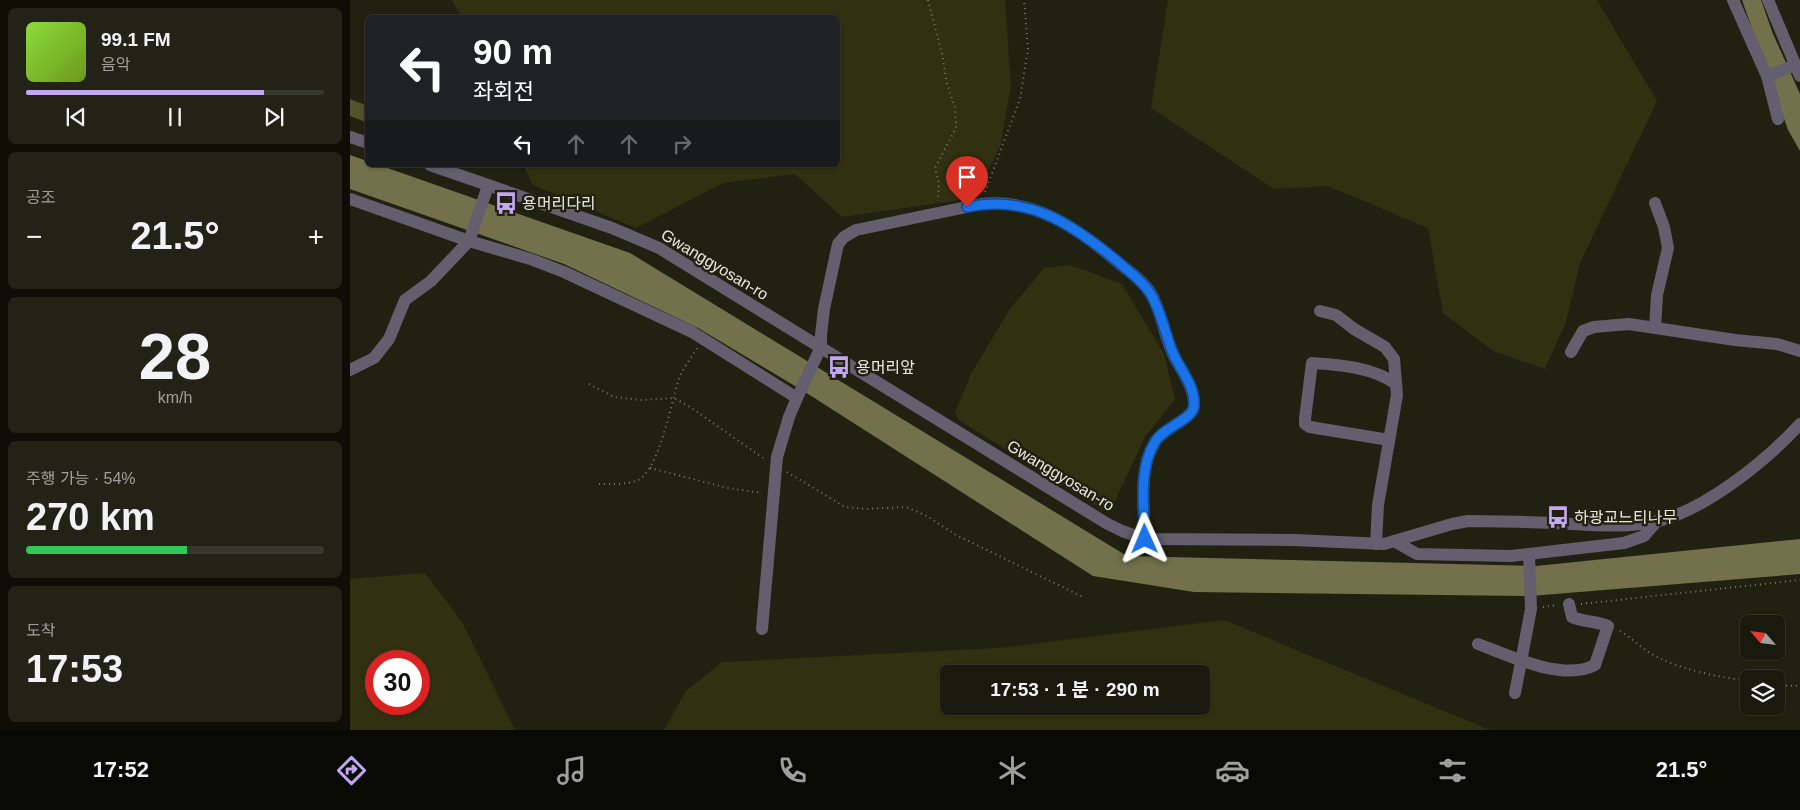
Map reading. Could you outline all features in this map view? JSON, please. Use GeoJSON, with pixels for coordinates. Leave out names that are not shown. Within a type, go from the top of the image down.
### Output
{"type":"FeatureCollection","features":[{"type":"Feature","properties":{"kind":"street"},"geometry":{"type":"LineString","coordinates":[[1733,0],[1767,76],[1778,119]]}},
{"type":"Feature","properties":{"kind":"street"},"geometry":{"type":"LineString","coordinates":[[1767,76],[1798,70],[1768,0]]}},
{"type":"Feature","properties":{"kind":"street"},"geometry":{"type":"LineString","coordinates":[[350,137],[365,142]]}},
{"type":"Feature","properties":{"kind":"street","name":"Gwanggyosan-ro"},"geometry":{"type":"LineString","coordinates":[[434,167],[486,191],[612,228],[651,245],[710,278],[819,352],[1106,523],[1145,539],[1294,540],[1376,544],[1468,521],[1617,525],[1657,521],[1678,514],[1714,495],[1770,454],[1800,424]]}},
{"type":"Feature","properties":{"kind":"street"},"geometry":{"type":"LineString","coordinates":[[350,370],[374,358],[389,339],[405,300],[431,281],[469,239],[486,191]]}},
{"type":"Feature","properties":{"kind":"street"},"geometry":{"type":"LineString","coordinates":[[350,200],[564,272],[702,338],[798,396]]}},
{"type":"Feature","properties":{"kind":"street"},"geometry":{"type":"LineString","coordinates":[[1655,203],[1664,227],[1668,248],[1658,295],[1655,328]]}},
{"type":"Feature","properties":{"kind":"street"},"geometry":{"type":"LineString","coordinates":[[762,629],[777,457],[788,417],[819,352],[824,309],[838,244],[844,237],[856,230],[981,204],[1012,204],[1042,211],[1059,220],[1103,250],[1142,282],[1150,293],[1174,355],[1191,385],[1195,406],[1190,416],[1161,433],[1154,443],[1146,463],[1145,539]]}},
{"type":"Feature","properties":{"kind":"street"},"geometry":{"type":"LineString","coordinates":[[1320,311],[1336,314],[1354,329],[1385,347],[1394,359],[1396,395],[1378,505],[1376,544]]}},
{"type":"Feature","properties":{"kind":"street"},"geometry":{"type":"LineString","coordinates":[[1571,352],[1583,331],[1594,327],[1629,324],[1735,340],[1777,344],[1800,351]]}},
{"type":"Feature","properties":{"kind":"street"},"geometry":{"type":"LineString","coordinates":[[1389,440],[1310,427],[1306,424],[1312,364],[1342,365],[1370,372],[1396,384]]}},
{"type":"Feature","properties":{"kind":"street"},"geometry":{"type":"LineString","coordinates":[[1394,541],[1417,554],[1511,556],[1529,559],[1624,543],[1644,536],[1657,521]]}},
{"type":"Feature","properties":{"kind":"street"},"geometry":{"type":"LineString","coordinates":[[1516,693],[1530,606],[1529,559]]}},
{"type":"Feature","properties":{"kind":"street"},"geometry":{"type":"LineString","coordinates":[[1478,644],[1537,666],[1568,670],[1587,669],[1596,665],[1608,626],[1592,620],[1578,620],[1572,616],[1568,604]]}},
{"type":"Feature","properties":{"kind":"path"},"geometry":{"type":"LineString","coordinates":[[928,0],[942,54],[947,84],[955,108],[956,128],[935,168],[939,183],[938,213]]}},
{"type":"Feature","properties":{"kind":"path"},"geometry":{"type":"LineString","coordinates":[[981,204],[987,182],[1020,99],[1028,49],[1024,0]]}},
{"type":"Feature","properties":{"kind":"path"},"geometry":{"type":"LineString","coordinates":[[600,484],[620,484],[637,480],[646,474],[655,456],[678,380],[702,338]]}},
{"type":"Feature","properties":{"kind":"path"},"geometry":{"type":"LineString","coordinates":[[589,384],[614,398],[641,400],[674,398],[776,467],[823,492],[845,507],[865,509],[906,507],[927,516],[956,535],[1083,597]]}},
{"type":"Feature","properties":{"kind":"path"},"geometry":{"type":"LineString","coordinates":[[649,468],[728,488],[774,494]]}},
{"type":"Feature","properties":{"kind":"path"},"geometry":{"type":"LineString","coordinates":[[1530,606],[1623,600],[1740,585],[1800,580]]}},
{"type":"Feature","properties":{"kind":"path"},"geometry":{"type":"LineString","coordinates":[[1608,626],[1622,632],[1652,655],[1666,661],[1740,680]]}},
{"type":"Feature","properties":{"kind":"path"},"geometry":{"type":"LineString","coordinates":[[1785,685],[1800,686]]}},
{"type":"Feature","properties":{"kind":"shaded area"},"geometry":{"type":"Polygon","coordinates":[[[452,0],[1005,0],[1011,86],[1000,147],[974,198],[842,217],[795,174],[723,183],[636,228],[533,185],[524,167],[840,167],[840,15],[460,15],[452,0]]]}},
{"type":"Feature","properties":{"kind":"shaded area"},"geometry":{"type":"Polygon","coordinates":[[[1168,0],[1597,0],[1657,101],[1580,263],[1566,322],[1545,369],[1493,351],[1443,313],[1428,228],[1328,186],[1274,189],[1151,108],[1168,0]]]}},
{"type":"Feature","properties":{"kind":"shaded area"},"geometry":{"type":"Polygon","coordinates":[[[1742,0],[1761,0],[1773,34],[1800,94],[1800,151],[1788,130],[1742,0]]]}},
{"type":"Feature","properties":{"kind":"shaded area"},"geometry":{"type":"Polygon","coordinates":[[[350,155],[365,160],[365,167],[385,167],[630,253],[1127,556],[1536,566],[1800,539],[1800,574],[1530,596],[1194,592],[1093,576],[805,392],[698,328],[564,264],[350,189],[350,155]]]}},
{"type":"Feature","properties":{"kind":"shaded area"},"geometry":{"type":"Polygon","coordinates":[[[1070,265],[1122,284],[1164,354],[1175,399],[1145,437],[1114,503],[1101,509],[959,420],[955,412],[971,374],[1010,309],[1044,268],[1070,265]]]}},
{"type":"Feature","properties":{"kind":"shaded area"},"geometry":{"type":"Polygon","coordinates":[[[425,573],[462,622],[515,730],[350,730],[350,579],[425,573]]]}},
{"type":"Feature","properties":{"kind":"shaded area"},"geometry":{"type":"Polygon","coordinates":[[[1224,620],[1490,730],[664,730],[686,691],[722,662],[999,648],[1224,620]]]}},
{"type":"Feature","properties":{"kind":"building"},"geometry":{"type":"Polygon","coordinates":[[[350,99],[365,105],[365,122],[350,116],[350,99]]]}},
{"type":"Feature","properties":{"kind":"place","name":"용머리다리"},"geometry":{"type":"Point","coordinates":[506,203]}},
{"type":"Feature","properties":{"kind":"place","name":"용머리앞"},"geometry":{"type":"Point","coordinates":[839,367]}},
{"type":"Feature","properties":{"kind":"place","name":"하광교느티나무"},"geometry":{"type":"Point","coordinates":[1558,517]}},
{"type":"Feature","properties":{"kind":"route"},"geometry":{"type":"LineString","coordinates":[[967,207],[995,203],[1012,204],[1042,211],[1059,220],[1103,250],[1142,282],[1150,293],[1174,355],[1191,385],[1195,406],[1190,416],[1161,433],[1154,443],[1146,463],[1144,493],[1145,539]]}}]}
